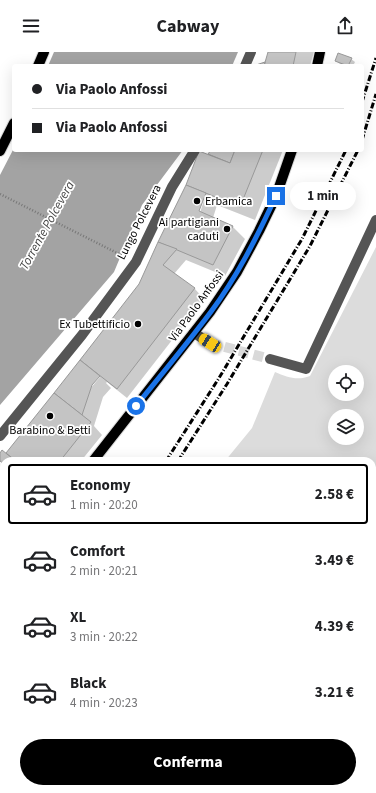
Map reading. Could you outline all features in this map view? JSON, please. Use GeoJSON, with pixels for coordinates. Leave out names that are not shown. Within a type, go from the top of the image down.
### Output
{"type":"FeatureCollection","features":[{"type":"Feature","properties":{"kind":"main road"},"geometry":{"type":"LineString","coordinates":[[39,64],[44,52]]}},
{"type":"Feature","properties":{"kind":"main road"},"geometry":{"type":"LineString","coordinates":[[317,64],[320,52]]}},
{"type":"Feature","properties":{"kind":"main road"},"geometry":{"type":"LineString","coordinates":[[0,151],[12,127]]}},
{"type":"Feature","properties":{"kind":"main road","name":"Via Paolo Anfossi"},"geometry":{"type":"LineString","coordinates":[[96,457],[194,333],[233,278],[260,231],[276,196],[291,152]]}},
{"type":"Feature","properties":{"kind":"street"},"geometry":{"type":"LineString","coordinates":[[246,64],[251,52]]}},
{"type":"Feature","properties":{"kind":"street","name":"Lungo Polcevera"},"geometry":{"type":"LineString","coordinates":[[0,436],[82,336],[136,262],[172,187],[194,152]]}},
{"type":"Feature","properties":{"kind":"street"},"geometry":{"type":"LineString","coordinates":[[270,359],[306,369],[376,220]]}},
{"type":"Feature","properties":{"kind":"street"},"geometry":{"type":"LineString","coordinates":[[194,333],[210,343]]}},
{"type":"Feature","properties":{"kind":"path"},"geometry":{"type":"LineString","coordinates":[[0,194],[136,262]]}},
{"type":"Feature","properties":{"kind":"shaded area"},"geometry":{"type":"Polygon","coordinates":[[[376,247],[376,457],[228,457],[252,428],[275,372],[288,377],[301,378],[310,376],[376,247]]]}},
{"type":"Feature","properties":{"kind":"water"},"geometry":{"type":"Polygon","coordinates":[[[54,52],[238,52],[233,64],[49,64],[54,52]]]}},
{"type":"Feature","properties":{"kind":"water","name":"Torrente Polcevera"},"geometry":{"type":"Polygon","coordinates":[[[12,152],[182,152],[142,205],[114,272],[0,405],[0,175],[12,152]]]}},
{"type":"Feature","properties":{"kind":"building"},"geometry":{"type":"Polygon","coordinates":[[[268,52],[296,52],[293,64],[265,64],[268,52]]]}},
{"type":"Feature","properties":{"kind":"building"},"geometry":{"type":"Polygon","coordinates":[[[338,53],[352,58],[349,64],[343,64],[335,61],[338,53]]]}},
{"type":"Feature","properties":{"kind":"building"},"geometry":{"type":"Polygon","coordinates":[[[199,152],[230,163],[234,152],[262,152],[240,207],[186,185],[199,152]]]}},
{"type":"Feature","properties":{"kind":"building"},"geometry":{"type":"Polygon","coordinates":[[[210,152],[234,152],[230,163],[208,154],[210,152]]]}},
{"type":"Feature","properties":{"kind":"building"},"geometry":{"type":"Polygon","coordinates":[[[186,185],[206,193],[199,211],[233,226],[213,265],[158,242],[186,185]]]}},
{"type":"Feature","properties":{"kind":"building","name":"Ex Tubettificio"},"geometry":{"type":"Polygon","coordinates":[[[158,242],[177,249],[163,265],[195,288],[117,389],[80,360],[139,284],[158,242]]]}},
{"type":"Feature","properties":{"kind":"building"},"geometry":{"type":"Polygon","coordinates":[[[80,360],[100,376],[92,385],[82,415],[54,393],[80,360]]]}},
{"type":"Feature","properties":{"kind":"building"},"geometry":{"type":"Polygon","coordinates":[[[54,393],[91,422],[63,457],[11,457],[6,453],[54,393]]]}},
{"type":"Feature","properties":{"kind":"building"},"geometry":{"type":"Polygon","coordinates":[[[2,450],[11,457],[0,457],[2,450]]]}},
{"type":"Feature","properties":{"kind":"tunnel"},"geometry":{"type":"LineString","coordinates":[[210,343],[270,359]]}},
{"type":"Feature","properties":{"kind":"railway"},"geometry":{"type":"LineString","coordinates":[[364,96],[376,58]]}},
{"type":"Feature","properties":{"kind":"railway"},"geometry":{"type":"LineString","coordinates":[[364,133],[376,94]]}},
{"type":"Feature","properties":{"kind":"railway"},"geometry":{"type":"LineString","coordinates":[[169,457],[219,378],[302,239],[345,152]]}},
{"type":"Feature","properties":{"kind":"railway"},"geometry":{"type":"LineString","coordinates":[[181,457],[227,384],[310,246],[357,152]]}},
{"type":"Feature","properties":{"kind":"place","name":"Erbamica"},"geometry":{"type":"Point","coordinates":[197,201]}},
{"type":"Feature","properties":{"kind":"place","name":"Ai partigiani caduti"},"geometry":{"type":"Point","coordinates":[227,229]}},
{"type":"Feature","properties":{"kind":"place","name":"Ex Tubettificio"},"geometry":{"type":"Point","coordinates":[138,324]}},
{"type":"Feature","properties":{"kind":"place","name":"Barabino & Betti"},"geometry":{"type":"Point","coordinates":[50,416]}},
{"type":"Feature","properties":{"kind":"route"},"geometry":{"type":"LineString","coordinates":[[136,406],[218,301],[237,272],[260,231],[276,196]]}}]}
